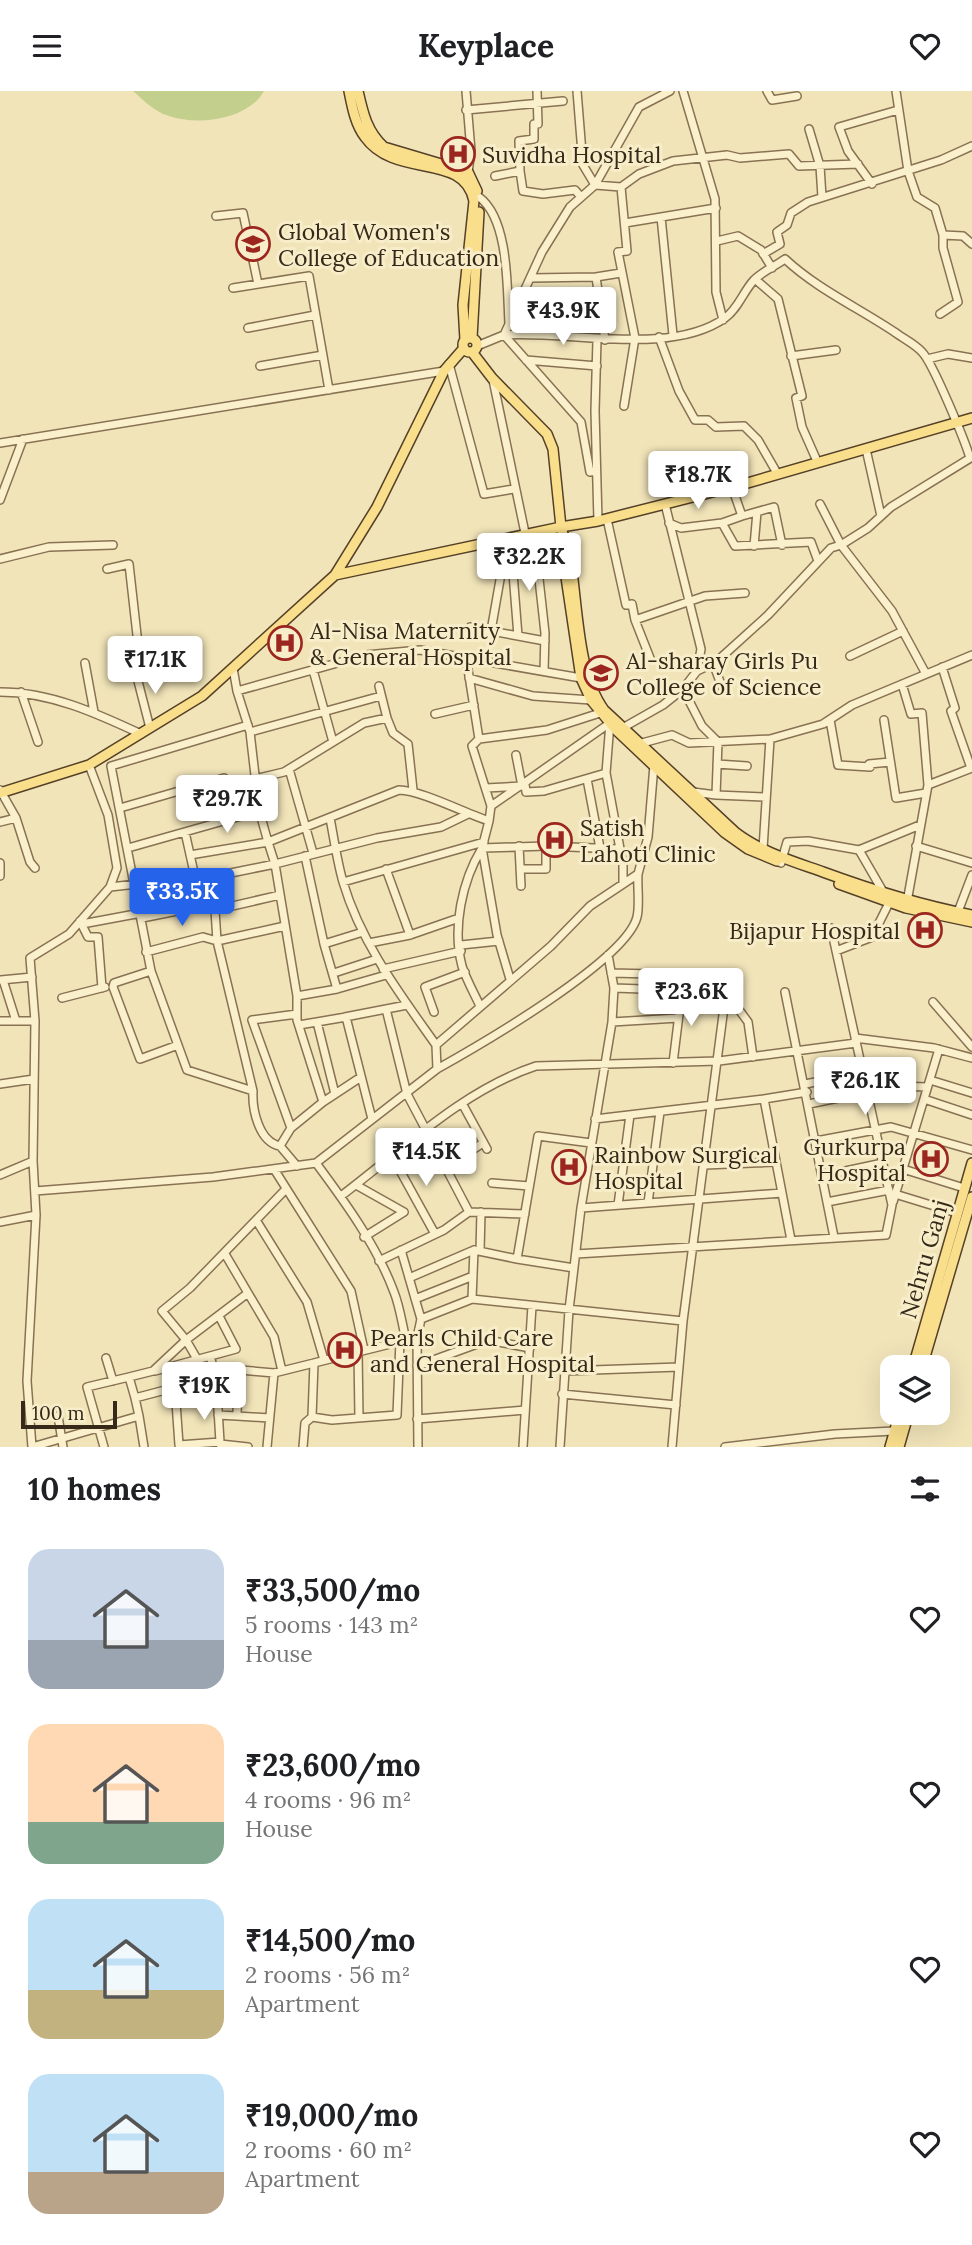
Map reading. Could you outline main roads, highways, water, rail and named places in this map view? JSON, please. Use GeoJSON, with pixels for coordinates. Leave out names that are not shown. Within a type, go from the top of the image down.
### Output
{"type":"FeatureCollection","features":[{"type":"Feature","properties":{"kind":"main road"},"geometry":{"type":"LineString","coordinates":[[349,91],[359,128],[378,150],[402,162],[461,176],[469,184],[474,210],[463,305],[470,345],[492,378],[547,434],[553,449],[561,527],[568,548],[592,686],[604,710],[653,765],[723,832],[748,849],[887,899],[957,916],[972,915]]}},
{"type":"Feature","properties":{"kind":"main road"},"geometry":{"type":"LineString","coordinates":[[1,791],[89,765],[202,696],[335,575],[377,507],[447,367],[470,345],[479,197],[468,171],[384,147],[374,138],[363,117],[358,91]]}},
{"type":"Feature","properties":{"kind":"main road"},"geometry":{"type":"LineString","coordinates":[[335,575],[525,533],[602,520],[732,487],[972,418]]}},
{"type":"Feature","properties":{"kind":"main road"},"geometry":{"type":"LineString","coordinates":[[564,540],[563,557],[581,678],[591,701],[600,713],[642,743],[735,832],[782,860]]}},
{"type":"Feature","properties":{"kind":"main road"},"geometry":{"type":"LineString","coordinates":[[887,899],[907,902],[972,922]]}},
{"type":"Feature","properties":{"kind":"main road","name":"Nehru Ganj"},"geometry":{"type":"LineString","coordinates":[[916,1355],[972,1163]]}},
{"type":"Feature","properties":{"kind":"main road","name":"Nehru Ganj"},"geometry":{"type":"LineString","coordinates":[[926,1355],[972,1197]]}},
{"type":"Feature","properties":{"kind":"main road"},"geometry":{"type":"LineString","coordinates":[[890,1447],[896,1425]]}},
{"type":"Feature","properties":{"kind":"main road"},"geometry":{"type":"LineString","coordinates":[[899,1447],[905,1425]]}},
{"type":"Feature","properties":{"kind":"place","name":"Suvidha Hospital"},"geometry":{"type":"Point","coordinates":[458,154]}},
{"type":"Feature","properties":{"kind":"place","name":"Global Women's College of Education"},"geometry":{"type":"Point","coordinates":[253,244]}},
{"type":"Feature","properties":{"kind":"place","name":"Al-Nisa Maternity & General Hospital"},"geometry":{"type":"Point","coordinates":[285,643]}},
{"type":"Feature","properties":{"kind":"place","name":"Al-sharay Girls Pu College of Science"},"geometry":{"type":"Point","coordinates":[601,673]}},
{"type":"Feature","properties":{"kind":"place","name":"Satish Lahoti Clinic"},"geometry":{"type":"Point","coordinates":[555,840]}},
{"type":"Feature","properties":{"kind":"place","name":"Bijapur Hospital"},"geometry":{"type":"Point","coordinates":[925,930]}},
{"type":"Feature","properties":{"kind":"place","name":"Gurkurpa Hospital"},"geometry":{"type":"Point","coordinates":[931,1159]}},
{"type":"Feature","properties":{"kind":"place","name":"Rainbow Surgical Hospital"},"geometry":{"type":"Point","coordinates":[569,1167]}},
{"type":"Feature","properties":{"kind":"place","name":"Pearls Child Care and General Hospital"},"geometry":{"type":"Point","coordinates":[345,1350]}}]}
